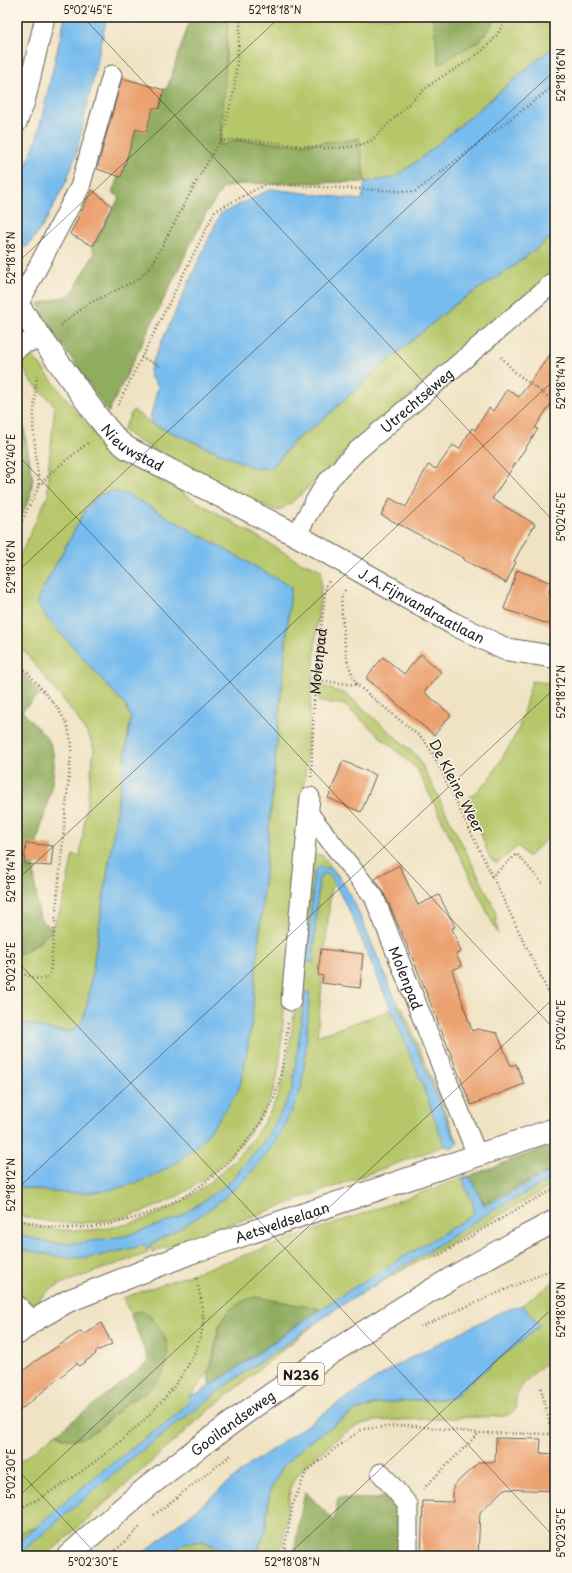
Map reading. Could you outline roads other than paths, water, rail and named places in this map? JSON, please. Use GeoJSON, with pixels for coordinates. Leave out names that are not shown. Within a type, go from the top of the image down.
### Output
{"type":"FeatureCollection","features":[{"type":"Feature","properties":{"kind":"street"},"geometry":{"type":"LineString","coordinates":[[17,123],[21,103],[45,17]]}},
{"type":"Feature","properties":{"kind":"street"},"geometry":{"type":"LineString","coordinates":[[18,304],[80,187],[112,75]]}},
{"type":"Feature","properties":{"kind":"street","name":"Utrechtseweg"},"geometry":{"type":"LineString","coordinates":[[296,535],[325,484],[357,451],[555,281]]}},
{"type":"Feature","properties":{"kind":"street","name":"Nieuwstad"},"geometry":{"type":"LineString","coordinates":[[18,304],[97,416],[117,440],[134,451],[296,535]]}},
{"type":"Feature","properties":{"kind":"street"},"geometry":{"type":"LineString","coordinates":[[17,349],[25,344],[43,339]]}},
{"type":"Feature","properties":{"kind":"street","name":"J.A.Fijnvandraatlaan"},"geometry":{"type":"LineString","coordinates":[[296,535],[454,624],[505,649],[555,658]]}},
{"type":"Feature","properties":{"kind":"street","name":"Molenpad"},"geometry":{"type":"LineString","coordinates":[[291,1001],[310,806],[374,897],[477,1155]]}},
{"type":"Feature","properties":{"kind":"street","name":"Aetsveldselaan"},"geometry":{"type":"LineString","coordinates":[[25,1328],[68,1301],[190,1253],[555,1129]]}},
{"type":"Feature","properties":{"kind":"street","name":"Gooilandseweg"},"geometry":{"type":"LineString","coordinates":[[68,1556],[150,1485],[259,1403],[314,1365],[440,1286],[555,1221]]}},
{"type":"Feature","properties":{"kind":"street"},"geometry":{"type":"LineString","coordinates":[[17,1305],[25,1328]]}},
{"type":"Feature","properties":{"kind":"street"},"geometry":{"type":"LineString","coordinates":[[381,1472],[408,1506],[408,1556]]}},
{"type":"Feature","properties":{"kind":"water"},"geometry":{"type":"Polygon","coordinates":[[[65,17],[107,17],[76,155],[67,180],[44,224],[28,246],[17,249],[17,174],[26,166],[37,138],[65,17]]]}},
{"type":"Feature","properties":{"kind":"water"},"geometry":{"type":"Polygon","coordinates":[[[555,45],[555,234],[514,266],[454,305],[376,371],[319,423],[295,440],[271,469],[254,468],[152,424],[150,419],[158,386],[149,375],[152,363],[220,214],[271,189],[362,200],[365,182],[393,178],[419,160],[555,45]]]}},
{"type":"Feature","properties":{"kind":"water"},"geometry":{"type":"Polygon","coordinates":[[[113,491],[129,495],[291,587],[251,1026],[242,1079],[237,1093],[204,1139],[182,1158],[158,1173],[132,1184],[105,1191],[76,1193],[47,1191],[17,1186],[17,1021],[56,1031],[72,1031],[82,1022],[88,1001],[131,717],[125,705],[38,606],[39,596],[86,509],[99,495],[113,491]]]}},
{"type":"Feature","properties":{"kind":"water"},"geometry":{"type":"Polygon","coordinates":[[[319,867],[331,870],[341,879],[354,902],[455,1139],[458,1140],[457,1145],[450,1148],[444,1145],[420,1078],[350,912],[331,877],[325,873],[319,878],[313,963],[307,962],[314,872],[319,867]]]}},
{"type":"Feature","properties":{"kind":"water"},"geometry":{"type":"Polygon","coordinates":[[[310,992],[304,1072],[301,1088],[287,1120],[275,1141],[247,1178],[212,1207],[172,1233],[151,1244],[150,1247],[147,1248],[145,1245],[94,1257],[68,1258],[17,1249],[17,1235],[54,1243],[79,1243],[125,1236],[178,1218],[228,1184],[261,1145],[273,1127],[292,1091],[305,993],[310,992]]]}},
{"type":"Feature","properties":{"kind":"water"},"geometry":{"type":"Polygon","coordinates":[[[555,1169],[555,1177],[487,1214],[333,1311],[234,1380],[136,1455],[17,1556],[17,1544],[94,1477],[176,1415],[190,1400],[189,1396],[193,1394],[195,1396],[331,1302],[471,1216],[474,1207],[465,1187],[464,1178],[469,1177],[472,1179],[483,1204],[486,1205],[555,1169]]]}},
{"type":"Feature","properties":{"kind":"water"},"geometry":{"type":"Polygon","coordinates":[[[522,1305],[540,1326],[453,1398],[379,1403],[353,1412],[307,1443],[283,1466],[270,1491],[265,1531],[256,1556],[225,1556],[216,1547],[202,1541],[185,1543],[167,1556],[140,1556],[251,1464],[343,1400],[402,1362],[499,1313],[522,1305]]]}}]}
